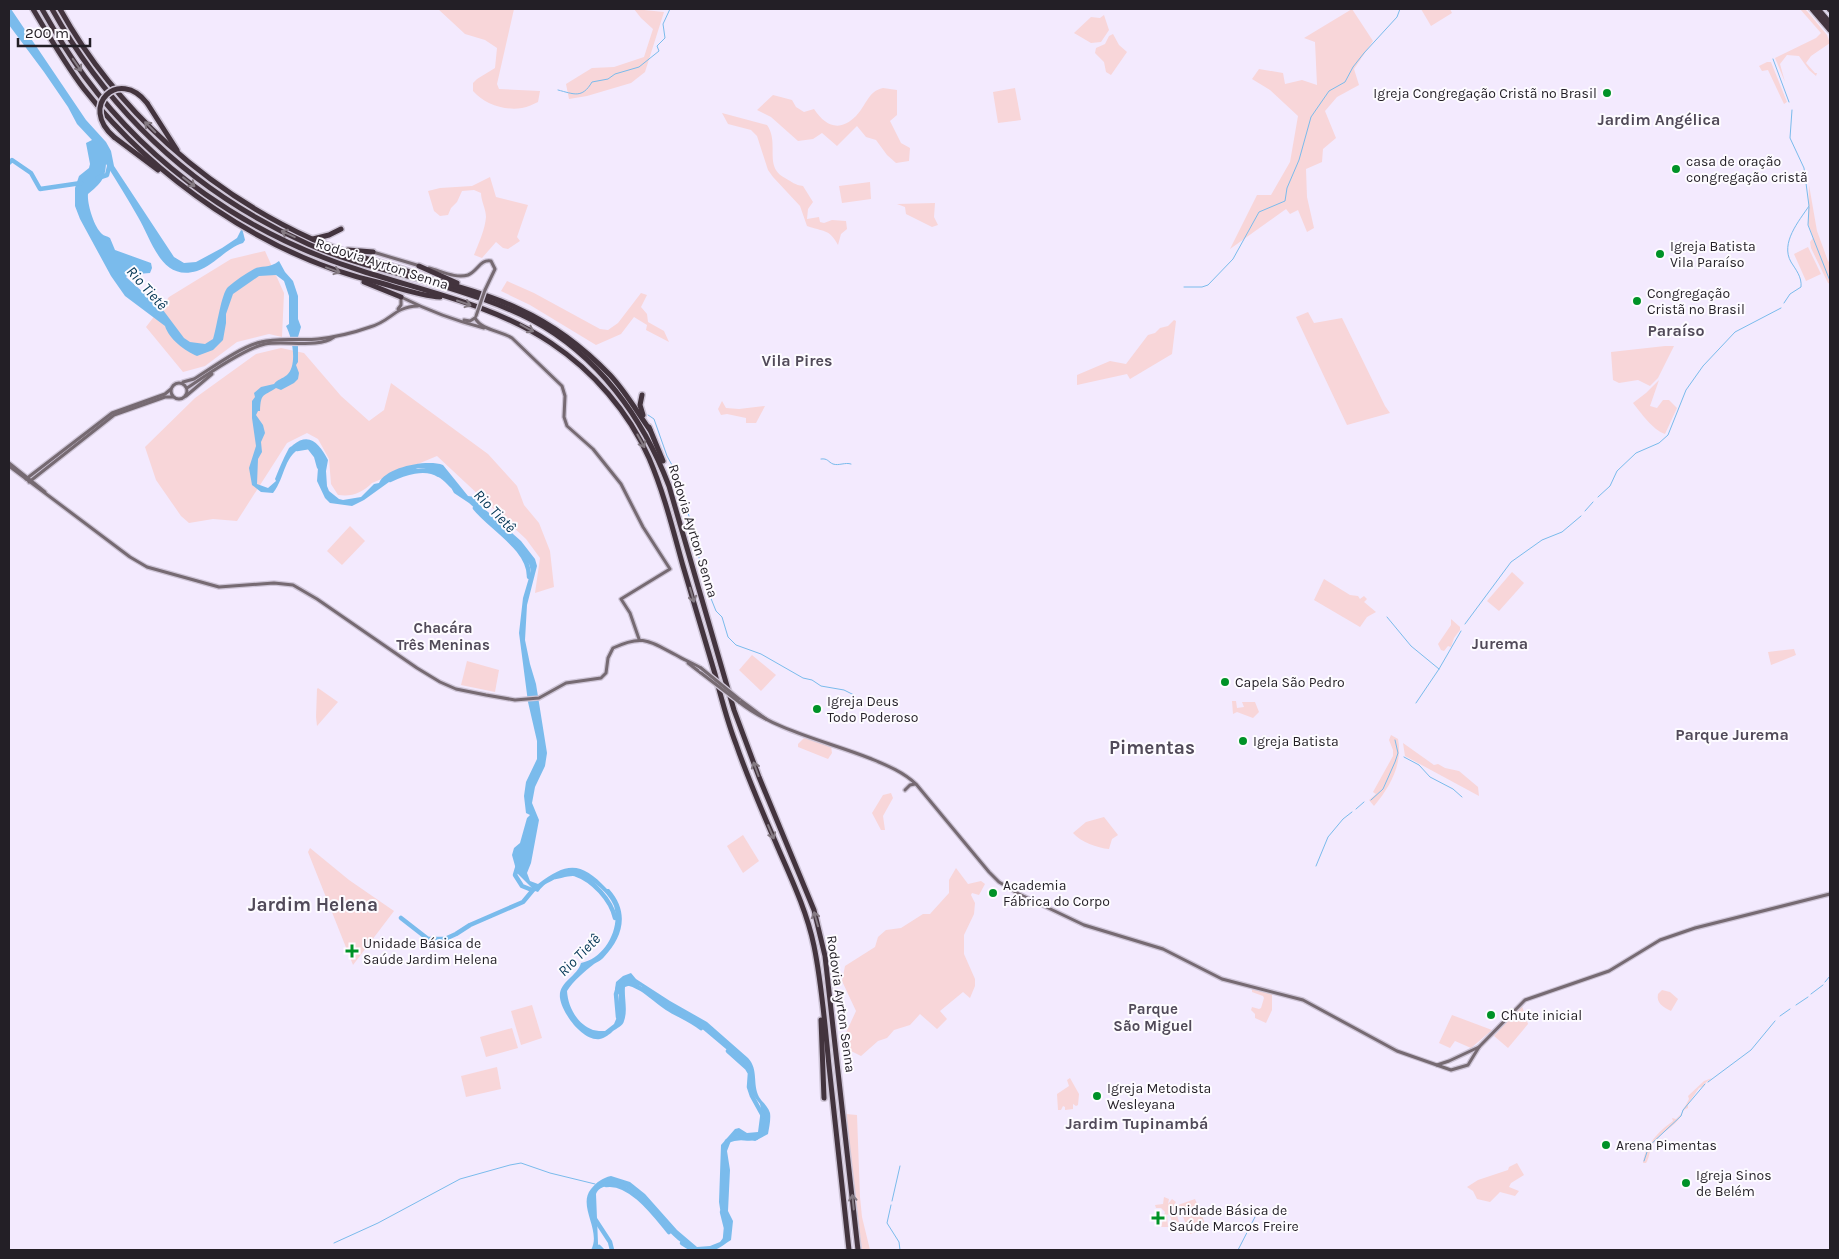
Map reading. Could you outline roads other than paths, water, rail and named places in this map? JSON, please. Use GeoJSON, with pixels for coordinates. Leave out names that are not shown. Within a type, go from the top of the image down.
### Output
{"type":"FeatureCollection","features":[{"type":"Feature","properties":{"kind":"highway"},"geometry":{"type":"LineString","coordinates":[[33,9],[83,88],[119,129],[172,178]]}},
{"type":"Feature","properties":{"kind":"highway","name":"Rodovia Ayrton Senna"},"geometry":{"type":"LineString","coordinates":[[42,9],[86,78],[135,136],[195,187],[225,208],[276,237],[329,260],[506,318],[551,343],[586,370],[611,397],[640,440],[649,456],[665,504],[734,739],[753,791],[799,895],[808,921],[815,950],[849,1250]]}},
{"type":"Feature","properties":{"kind":"highway","name":"Rodovia Ayrton Senna"},"geometry":{"type":"LineString","coordinates":[[52,9],[70,42],[97,80],[123,111],[150,140],[213,191],[253,216],[310,245],[356,262],[434,284],[504,308],[532,320],[568,344],[598,371],[623,400],[647,436],[669,486],[734,710],[762,785],[814,910],[820,930],[829,989],[858,1250]]}},
{"type":"Feature","properties":{"kind":"highway"},"geometry":{"type":"LineString","coordinates":[[60,9],[107,79],[144,121],[185,160],[234,196],[258,211],[313,239],[340,249],[483,292]]}},
{"type":"Feature","properties":{"kind":"highway"},"geometry":{"type":"LineString","coordinates":[[1812,9],[1830,30]]}},
{"type":"Feature","properties":{"kind":"highway"},"geometry":{"type":"LineString","coordinates":[[1818,9],[1830,23]]}},
{"type":"Feature","properties":{"kind":"highway"},"geometry":{"type":"LineString","coordinates":[[1822,9],[1830,18]]}},
{"type":"Feature","properties":{"kind":"highway"},"geometry":{"type":"LineString","coordinates":[[1824,22],[1830,35]]}},
{"type":"Feature","properties":{"kind":"highway"},"geometry":{"type":"LineString","coordinates":[[83,88],[135,136]]}},
{"type":"Feature","properties":{"kind":"highway"},"geometry":{"type":"LineString","coordinates":[[185,160],[147,103],[137,92],[122,88],[115,89],[104,98],[100,105],[100,120],[114,137],[157,169],[220,211],[266,238],[322,266],[352,276],[434,297],[445,297]]}},
{"type":"Feature","properties":{"kind":"highway"},"geometry":{"type":"LineString","coordinates":[[313,239],[334,234],[341,229]]}},
{"type":"Feature","properties":{"kind":"highway"},"geometry":{"type":"LineString","coordinates":[[340,249],[373,252]]}},
{"type":"Feature","properties":{"kind":"highway"},"geometry":{"type":"LineString","coordinates":[[419,266],[521,309],[563,334],[591,357],[624,392],[650,430]]}},
{"type":"Feature","properties":{"kind":"highway"},"geometry":{"type":"LineString","coordinates":[[352,276],[401,297]]}},
{"type":"Feature","properties":{"kind":"highway"},"geometry":{"type":"LineString","coordinates":[[624,392],[632,398],[642,396],[640,409],[663,462],[669,486]]}},
{"type":"Feature","properties":{"kind":"highway"},"geometry":{"type":"LineString","coordinates":[[822,1007],[824,1098]]}},
{"type":"Feature","properties":{"kind":"main road"},"geometry":{"type":"LineString","coordinates":[[373,252],[461,276],[470,274],[487,260],[493,262],[495,269],[483,292],[476,317],[479,324],[488,328]]}},
{"type":"Feature","properties":{"kind":"main road"},"geometry":{"type":"LineString","coordinates":[[398,310],[401,305],[401,297],[418,306],[505,334],[512,338],[562,386],[565,396],[564,417],[567,426],[592,449],[620,484],[643,527],[670,569],[621,599],[630,613],[639,640]]}},
{"type":"Feature","properties":{"kind":"main road"},"geometry":{"type":"LineString","coordinates":[[29,479],[35,472],[112,413],[165,394],[175,383],[194,380],[256,343],[320,342],[376,326],[398,310],[408,306],[418,306]]}},
{"type":"Feature","properties":{"kind":"main road"},"geometry":{"type":"LineString","coordinates":[[458,319],[470,321],[476,317]]}},
{"type":"Feature","properties":{"kind":"main road"},"geometry":{"type":"LineString","coordinates":[[187,388],[257,346],[289,341]]}},
{"type":"Feature","properties":{"kind":"main road"},"geometry":{"type":"LineString","coordinates":[[29,479],[43,471],[114,415],[165,398],[173,397],[179,400],[220,368]]}},
{"type":"Feature","properties":{"kind":"main road"},"geometry":{"type":"LineString","coordinates":[[183,382],[187,388],[186,396]]}},
{"type":"Feature","properties":{"kind":"main road"},"geometry":{"type":"LineString","coordinates":[[171,389],[173,397]]}},
{"type":"Feature","properties":{"kind":"main road"},"geometry":{"type":"LineString","coordinates":[[9,464],[28,474],[35,472]]}},
{"type":"Feature","properties":{"kind":"main road"},"geometry":{"type":"LineString","coordinates":[[9,464],[142,565],[219,587],[281,582],[293,585],[442,683],[469,692],[524,700],[539,698],[566,683],[601,678],[606,672],[608,658],[613,648],[639,640],[650,641],[686,660],[766,719],[888,766],[906,775],[916,784],[989,872],[999,882],[1019,894],[1084,925],[1163,949],[1220,978],[1303,1000],[1397,1051],[1451,1070],[1465,1066],[1472,1060],[1479,1047],[1525,1000],[1608,971],[1660,940],[1695,928],[1830,894]]}},
{"type":"Feature","properties":{"kind":"main road"},"geometry":{"type":"LineString","coordinates":[[39,482],[43,471]]}},
{"type":"Feature","properties":{"kind":"main road"},"geometry":{"type":"LineString","coordinates":[[29,479],[39,482],[51,497]]}},
{"type":"Feature","properties":{"kind":"main road"},"geometry":{"type":"LineString","coordinates":[[905,790],[910,785],[916,784]]}},
{"type":"Feature","properties":{"kind":"main road"},"geometry":{"type":"LineString","coordinates":[[1436,1065],[1449,1062],[1479,1047]]}},
{"type":"Feature","properties":{"kind":"main road"},"geometry":{"type":"LineString","coordinates":[[1469,1052],[1472,1060]]}},
{"type":"Feature","properties":{"kind":"main road"},"geometry":{"type":"LineString","coordinates":[[1449,1062],[1451,1070]]}},
{"type":"Feature","properties":{"kind":"water","name":"Rio Tietê"},"geometry":{"type":"Polygon","coordinates":[[[9,9],[11,9],[86,120],[106,142],[111,151],[114,166],[174,257],[184,263],[196,262],[237,238],[242,228],[245,240],[243,243],[237,245],[209,265],[197,271],[185,273],[166,265],[159,257],[134,210],[106,164],[101,181],[88,194],[90,209],[96,226],[102,234],[110,238],[115,250],[151,263],[150,273],[130,273],[126,277],[163,310],[184,338],[190,342],[205,344],[213,339],[221,303],[228,287],[254,269],[272,265],[279,261],[293,281],[298,296],[298,319],[301,327],[298,337],[298,362],[296,365],[299,373],[298,379],[281,390],[276,388],[265,394],[262,398],[260,411],[256,415],[263,425],[265,433],[261,442],[262,452],[258,459],[257,484],[268,488],[276,481],[275,479],[289,448],[305,439],[318,445],[325,454],[328,460],[326,471],[327,486],[329,491],[343,500],[361,497],[374,484],[379,483],[383,477],[398,469],[418,464],[436,463],[443,465],[468,496],[475,497],[480,505],[521,541],[535,559],[537,566],[527,605],[525,640],[536,684],[547,753],[545,766],[535,787],[532,803],[539,820],[531,863],[527,873],[530,881],[538,884],[557,872],[574,868],[581,869],[609,889],[620,907],[622,915],[621,924],[616,941],[611,949],[603,958],[579,976],[567,991],[571,1009],[582,1024],[593,1030],[605,1031],[614,1024],[617,1017],[619,995],[615,989],[616,982],[623,976],[631,973],[636,979],[670,1001],[707,1022],[748,1058],[751,1063],[757,1092],[770,1113],[768,1134],[755,1141],[740,1136],[732,1138],[727,1151],[730,1170],[728,1211],[733,1221],[731,1240],[719,1248],[703,1250],[689,1247],[676,1238],[644,1201],[632,1191],[620,1186],[607,1186],[603,1187],[596,1194],[598,1250],[591,1250],[594,1243],[594,1235],[588,1211],[587,1196],[598,1182],[611,1176],[630,1182],[645,1194],[677,1230],[697,1247],[710,1246],[720,1242],[727,1233],[728,1228],[721,1215],[719,1202],[721,1145],[735,1129],[739,1128],[747,1133],[758,1132],[761,1109],[760,1104],[750,1091],[751,1074],[745,1065],[694,1022],[655,999],[641,986],[634,984],[625,987],[626,1013],[623,1023],[607,1036],[600,1039],[593,1039],[580,1031],[569,1018],[562,1004],[560,992],[562,988],[581,963],[597,956],[609,942],[613,933],[616,915],[614,906],[606,894],[594,882],[579,875],[564,873],[546,884],[538,892],[535,891],[517,873],[512,855],[514,848],[520,843],[527,818],[530,815],[526,813],[524,796],[526,782],[537,759],[537,741],[528,702],[519,633],[523,598],[531,571],[529,564],[520,551],[511,545],[510,540],[469,503],[454,493],[448,482],[438,473],[423,468],[418,468],[396,477],[364,500],[352,506],[330,503],[325,498],[317,481],[317,457],[314,451],[306,446],[293,454],[273,493],[261,492],[252,485],[249,468],[256,446],[252,418],[254,393],[261,387],[274,384],[287,375],[292,365],[292,344],[286,326],[289,324],[289,296],[284,281],[276,275],[259,276],[233,294],[226,314],[223,340],[213,350],[197,356],[178,344],[165,326],[125,296],[111,276],[75,206],[75,188],[79,176],[89,168],[90,164],[86,143],[92,140],[77,124],[68,107],[44,72],[9,25],[9,9]]]}},
{"type":"Feature","properties":{"kind":"waterway"},"geometry":{"type":"LineString","coordinates":[[558,90],[573,94],[581,93],[592,82],[608,79],[615,74],[639,67],[659,51],[657,46],[665,38],[663,24],[670,9]]}},
{"type":"Feature","properties":{"kind":"waterway"},"geometry":{"type":"LineString","coordinates":[[1184,287],[1208,285],[1233,259],[1259,212],[1285,201],[1287,188],[1299,160],[1311,117],[1329,91],[1345,82],[1353,67],[1397,17],[1400,9]]}},
{"type":"Feature","properties":{"kind":"waterway"},"geometry":{"type":"LineString","coordinates":[[1773,59],[1789,102]]}},
{"type":"Feature","properties":{"kind":"waterway"},"geometry":{"type":"LineString","coordinates":[[1784,303],[1790,294],[1801,287],[1800,277],[1788,255],[1788,247],[1796,225],[1809,206],[1804,168],[1790,138],[1792,110]]}},
{"type":"Feature","properties":{"kind":"waterway"},"geometry":{"type":"LineString","coordinates":[[9,163],[12,160],[31,173],[40,189],[81,183]]}},
{"type":"Feature","properties":{"kind":"waterway","name":"Rio Tietê"},"geometry":{"type":"LineString","coordinates":[[98,178],[107,175],[110,163]]}},
{"type":"Feature","properties":{"kind":"waterway"},"geometry":{"type":"LineString","coordinates":[[1809,207],[1808,225],[1830,281]]}},
{"type":"Feature","properties":{"kind":"waterway"},"geometry":{"type":"LineString","coordinates":[[1598,497],[1610,486],[1617,471],[1636,453],[1659,443],[1668,435],[1686,390],[1703,366],[1735,332],[1781,308]]}},
{"type":"Feature","properties":{"kind":"waterway"},"geometry":{"type":"LineString","coordinates":[[648,415],[654,419],[667,456],[677,474],[706,586],[716,611],[722,617],[728,637],[736,645],[761,654],[803,678],[812,680],[821,686],[844,690],[854,695]]}},
{"type":"Feature","properties":{"kind":"waterway","name":"Rio Tietê"},"geometry":{"type":"LineString","coordinates":[[297,449],[309,447],[316,456],[319,467]]}},
{"type":"Feature","properties":{"kind":"waterway"},"geometry":{"type":"LineString","coordinates":[[821,459],[835,464],[851,464]]}},
{"type":"Feature","properties":{"kind":"waterway","name":"Rio Tietê"},"geometry":{"type":"LineString","coordinates":[[390,480],[408,473],[427,471],[441,476],[452,486]]}},
{"type":"Feature","properties":{"kind":"waterway"},"geometry":{"type":"LineString","coordinates":[[1585,511],[1593,502]]}},
{"type":"Feature","properties":{"kind":"waterway","name":"Rio Tietê"},"geometry":{"type":"LineString","coordinates":[[475,508],[517,548],[528,567],[529,577]]}},
{"type":"Feature","properties":{"kind":"waterway"},"geometry":{"type":"LineString","coordinates":[[1465,624],[1511,562],[1542,540],[1562,532],[1581,516]]}},
{"type":"Feature","properties":{"kind":"waterway"},"geometry":{"type":"LineString","coordinates":[[1387,617],[1411,646],[1439,669]]}},
{"type":"Feature","properties":{"kind":"waterway"},"geometry":{"type":"LineString","coordinates":[[1416,703],[1461,631]]}},
{"type":"Feature","properties":{"kind":"waterway"},"geometry":{"type":"LineString","coordinates":[[1371,800],[1383,789],[1395,762],[1398,753],[1395,740]]}},
{"type":"Feature","properties":{"kind":"waterway"},"geometry":{"type":"LineString","coordinates":[[1404,757],[1419,765],[1430,777],[1453,789],[1462,797]]}},
{"type":"Feature","properties":{"kind":"waterway"},"geometry":{"type":"LineString","coordinates":[[1356,809],[1364,802]]}},
{"type":"Feature","properties":{"kind":"waterway"},"geometry":{"type":"LineString","coordinates":[[1316,866],[1328,837],[1343,819],[1352,812]]}},
{"type":"Feature","properties":{"kind":"waterway","name":"Rio Tietê"},"geometry":{"type":"LineString","coordinates":[[518,865],[515,875],[522,886],[532,890],[537,887]]}},
{"type":"Feature","properties":{"kind":"waterway","name":"Rio Tietê"},"geometry":{"type":"LineString","coordinates":[[555,877],[575,874],[588,881],[600,891],[610,904],[615,918]]}},
{"type":"Feature","properties":{"kind":"waterway"},"geometry":{"type":"LineString","coordinates":[[401,918],[428,939],[445,939],[470,925],[523,902],[533,890]]}},
{"type":"Feature","properties":{"kind":"waterway"},"geometry":{"type":"LineString","coordinates":[[1825,982],[1830,976]]}},
{"type":"Feature","properties":{"kind":"waterway","name":"Rio Tietê"},"geometry":{"type":"LineString","coordinates":[[627,983],[643,990],[667,1008],[701,1028]]}},
{"type":"Feature","properties":{"kind":"waterway"},"geometry":{"type":"LineString","coordinates":[[1811,994],[1823,985]]}},
{"type":"Feature","properties":{"kind":"waterway","name":"Rio Tietê"},"geometry":{"type":"LineString","coordinates":[[618,987],[616,994],[618,1017]]}},
{"type":"Feature","properties":{"kind":"waterway"},"geometry":{"type":"LineString","coordinates":[[1796,1005],[1808,997]]}},
{"type":"Feature","properties":{"kind":"waterway"},"geometry":{"type":"LineString","coordinates":[[1780,1016],[1790,1009]]}},
{"type":"Feature","properties":{"kind":"waterway"},"geometry":{"type":"LineString","coordinates":[[1708,1082],[1751,1050],[1775,1021]]}},
{"type":"Feature","properties":{"kind":"waterway","name":"Rio Tietê"},"geometry":{"type":"LineString","coordinates":[[728,1051],[750,1073],[749,1087],[763,1116]]}},
{"type":"Feature","properties":{"kind":"waterway"},"geometry":{"type":"LineString","coordinates":[[1644,1161],[1649,1146],[1681,1116],[1683,1110],[1705,1084]]}},
{"type":"Feature","properties":{"kind":"waterway","name":"Rio Tietê"},"geometry":{"type":"LineString","coordinates":[[727,1141],[736,1138],[756,1138]]}},
{"type":"Feature","properties":{"kind":"waterway"},"geometry":{"type":"LineString","coordinates":[[334,1243],[378,1223],[460,1179],[510,1165],[521,1163],[550,1173],[595,1184]]}},
{"type":"Feature","properties":{"kind":"waterway"},"geometry":{"type":"LineString","coordinates":[[892,1201],[900,1166]]}},
{"type":"Feature","properties":{"kind":"waterway","name":"Rio Tietê"},"geometry":{"type":"LineString","coordinates":[[606,1185],[615,1185],[633,1194],[669,1232]]}},
{"type":"Feature","properties":{"kind":"waterway"},"geometry":{"type":"LineString","coordinates":[[891,1205],[887,1223],[899,1242],[900,1250]]}},
{"type":"Feature","properties":{"kind":"waterway","name":"Rio Tietê"},"geometry":{"type":"LineString","coordinates":[[722,1212],[726,1228],[725,1239]]}},
{"type":"Feature","properties":{"kind":"waterway"},"geometry":{"type":"LineString","coordinates":[[1238,1250],[1255,1217]]}},
{"type":"Feature","properties":{"kind":"waterway","name":"Rio Tietê"},"geometry":{"type":"LineString","coordinates":[[595,1219],[610,1242],[612,1250]]}},
{"type":"Feature","properties":{"kind":"waterway","name":"Rio Tietê"},"geometry":{"type":"LineString","coordinates":[[682,1243],[690,1248],[699,1250]]}},
{"type":"Feature","properties":{"kind":"waterway"},"geometry":{"type":"LineString","coordinates":[[599,1247],[602,1250]]}},
{"type":"Feature","properties":{"kind":"place","name":"Igreja Congregação Cristã no Brasil"},"geometry":{"type":"Point","coordinates":[1607,93]}},
{"type":"Feature","properties":{"kind":"place","name":"casa de oração congregação cristã"},"geometry":{"type":"Point","coordinates":[1676,169]}},
{"type":"Feature","properties":{"kind":"place","name":"Igreja Batista Vila Paraíso"},"geometry":{"type":"Point","coordinates":[1660,254]}},
{"type":"Feature","properties":{"kind":"place","name":"Congregação Cristã no Brasil"},"geometry":{"type":"Point","coordinates":[1637,301]}},
{"type":"Feature","properties":{"kind":"place","name":"Capela São Pedro"},"geometry":{"type":"Point","coordinates":[1225,682]}},
{"type":"Feature","properties":{"kind":"place","name":"Igreja Deus Todo Poderoso"},"geometry":{"type":"Point","coordinates":[817,709]}},
{"type":"Feature","properties":{"kind":"place","name":"Igreja Batista"},"geometry":{"type":"Point","coordinates":[1243,741]}},
{"type":"Feature","properties":{"kind":"place","name":"Academia Fábrica do Corpo"},"geometry":{"type":"Point","coordinates":[993,893]}},
{"type":"Feature","properties":{"kind":"place","name":"Unidade Básica de Saúde Jardim Helena"},"geometry":{"type":"Point","coordinates":[352,951]}},
{"type":"Feature","properties":{"kind":"place","name":"Chute inicial"},"geometry":{"type":"Point","coordinates":[1491,1015]}},
{"type":"Feature","properties":{"kind":"place","name":"Igreja Metodista Wesleyana"},"geometry":{"type":"Point","coordinates":[1097,1096]}},
{"type":"Feature","properties":{"kind":"place","name":"Arena Pimentas"},"geometry":{"type":"Point","coordinates":[1606,1145]}},
{"type":"Feature","properties":{"kind":"place","name":"Igreja Sinos de Belém"},"geometry":{"type":"Point","coordinates":[1686,1183]}},
{"type":"Feature","properties":{"kind":"place","name":"Unidade Básica de Saúde Marcos Freire"},"geometry":{"type":"Point","coordinates":[1158,1218]}},
{"type":"Feature","properties":{"kind":"district","name":"Jardim Angélica"},"geometry":{"type":"Point","coordinates":[1659,119]}},
{"type":"Feature","properties":{"kind":"district","name":"Paraíso"},"geometry":{"type":"Point","coordinates":[1676,330]}},
{"type":"Feature","properties":{"kind":"district","name":"Vila Pires"},"geometry":{"type":"Point","coordinates":[797,360]}},
{"type":"Feature","properties":{"kind":"district","name":"Chacára Três Meninas"},"geometry":{"type":"Point","coordinates":[443,636]}},
{"type":"Feature","properties":{"kind":"district","name":"Jurema"},"geometry":{"type":"Point","coordinates":[1500,643]}},
{"type":"Feature","properties":{"kind":"district","name":"Parque Jurema"},"geometry":{"type":"Point","coordinates":[1732,734]}},
{"type":"Feature","properties":{"kind":"district","name":"Pimentas"},"geometry":{"type":"Point","coordinates":[1152,748]}},
{"type":"Feature","properties":{"kind":"district","name":"Jardim Helena"},"geometry":{"type":"Point","coordinates":[313,905]}},
{"type":"Feature","properties":{"kind":"district","name":"Parque São Miguel"},"geometry":{"type":"Point","coordinates":[1153,1018]}},
{"type":"Feature","properties":{"kind":"district","name":"Jardim Tupinambá"},"geometry":{"type":"Point","coordinates":[1137,1123]}}]}
